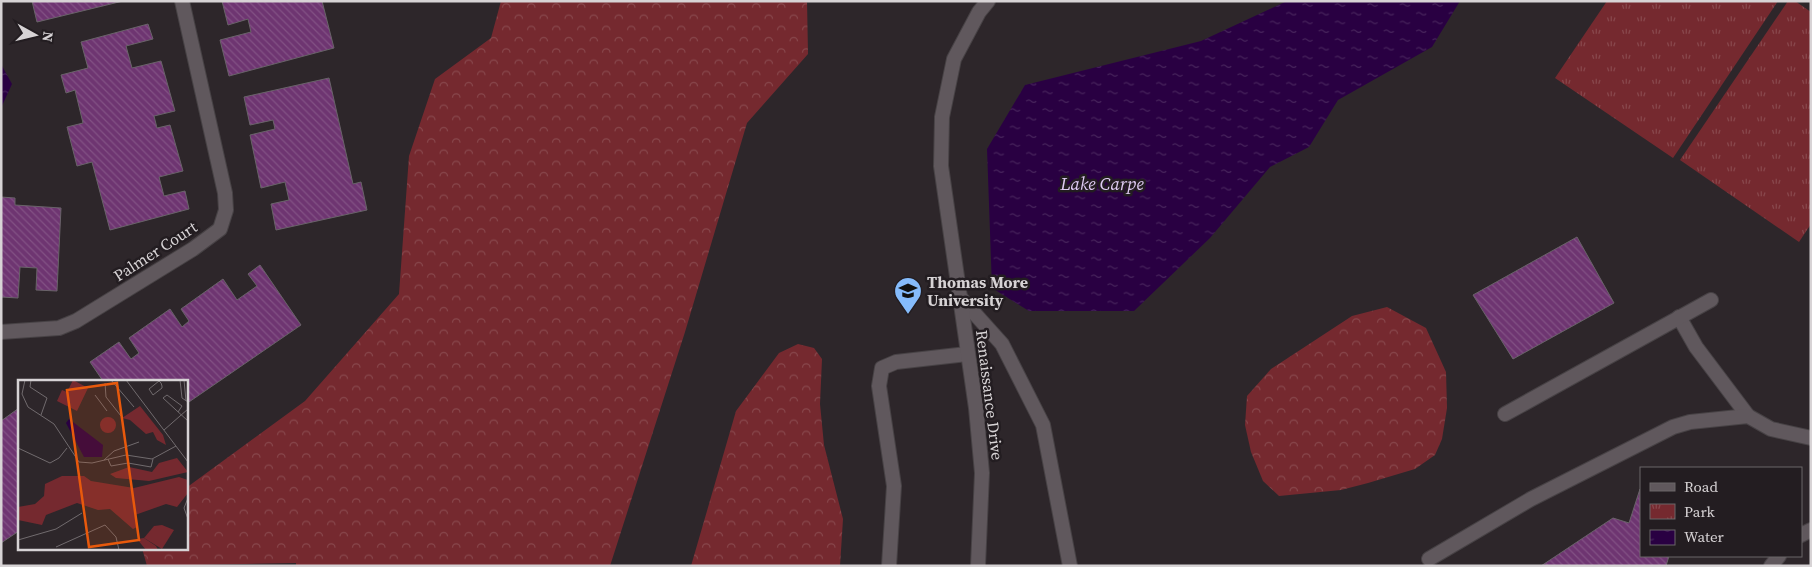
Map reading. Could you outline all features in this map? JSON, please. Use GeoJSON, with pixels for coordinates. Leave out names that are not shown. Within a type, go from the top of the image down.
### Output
{"type":"FeatureCollection","features":[{"type":"Feature","properties":{"kind":"street","name":"Palmer Court"},"geometry":{"type":"LineString","coordinates":[[1,332],[59,328],[76,321],[193,250],[220,229],[226,210],[225,193],[182,1]]}},
{"type":"Feature","properties":{"kind":"street","name":"Renaissance Drive"},"geometry":{"type":"LineString","coordinates":[[978,566],[982,473],[968,354],[958,295],[941,166],[942,117],[954,58],[988,1]]}},
{"type":"Feature","properties":{"kind":"street"},"geometry":{"type":"LineString","coordinates":[[958,295],[1002,344],[1043,425],[1070,566]]}},
{"type":"Feature","properties":{"kind":"street"},"geometry":{"type":"LineString","coordinates":[[1505,414],[1711,300]]}},
{"type":"Feature","properties":{"kind":"street"},"geometry":{"type":"LineString","coordinates":[[1679,317],[1696,347],[1748,416],[1770,429],[1811,438]]}},
{"type":"Feature","properties":{"kind":"street"},"geometry":{"type":"LineString","coordinates":[[889,566],[894,486],[879,386],[882,368],[896,362],[968,354]]}},
{"type":"Feature","properties":{"kind":"street"},"geometry":{"type":"LineString","coordinates":[[1429,559],[1531,499],[1673,426],[1690,422],[1748,416]]}},
{"type":"Feature","properties":{"kind":"green space"},"geometry":{"type":"Polygon","coordinates":[[[501,1],[807,1],[808,54],[747,123],[685,332],[610,566],[296,566],[296,563],[147,566],[143,550],[188,550],[188,487],[305,401],[399,294],[409,156],[435,79],[491,38],[501,1]]]}},
{"type":"Feature","properties":{"kind":"green space"},"geometry":{"type":"Polygon","coordinates":[[[1607,1],[1778,1],[1673,158],[1555,78],[1607,1]]]}},
{"type":"Feature","properties":{"kind":"green space"},"geometry":{"type":"Polygon","coordinates":[[[1788,1],[1795,1],[1811,12],[1811,224],[1799,242],[1680,160],[1788,1]]]}},
{"type":"Feature","properties":{"kind":"green space"},"geometry":{"type":"Polygon","coordinates":[[[1387,307],[1426,328],[1446,372],[1447,408],[1442,439],[1435,455],[1415,469],[1368,483],[1341,490],[1279,496],[1263,481],[1251,452],[1245,425],[1247,396],[1271,369],[1352,316],[1387,307]]]}},
{"type":"Feature","properties":{"kind":"green space"},"geometry":{"type":"Polygon","coordinates":[[[798,344],[814,348],[822,359],[820,404],[824,445],[843,519],[840,566],[691,566],[736,411],[779,353],[798,344]]]}},
{"type":"Feature","properties":{"kind":"water","name":"Lake Carpe"},"geometry":{"type":"Polygon","coordinates":[[[1287,1],[1460,1],[1432,47],[1338,100],[1309,147],[1270,167],[1210,238],[1134,311],[1029,311],[992,288],[987,149],[1025,85],[1201,41],[1287,1]]]}},
{"type":"Feature","properties":{"kind":"water"},"geometry":{"type":"Polygon","coordinates":[[[1,64],[12,84],[1,108],[1,64]]]}},
{"type":"Feature","properties":{"kind":"building"},"geometry":{"type":"Polygon","coordinates":[[[32,1],[123,1],[37,22],[32,1]]]}},
{"type":"Feature","properties":{"kind":"building"},"geometry":{"type":"Polygon","coordinates":[[[222,1],[322,1],[334,48],[229,76],[220,40],[251,32],[248,19],[228,25],[222,1]]]}},
{"type":"Feature","properties":{"kind":"building"},"geometry":{"type":"Polygon","coordinates":[[[148,24],[153,39],[126,46],[132,68],[161,61],[175,111],[154,116],[157,128],[170,125],[183,171],[159,177],[164,196],[185,191],[189,209],[110,230],[92,162],[77,166],[67,127],[83,123],[75,90],[66,93],[61,75],[88,68],[81,42],[148,24]]]}},
{"type":"Feature","properties":{"kind":"building"},"geometry":{"type":"Polygon","coordinates":[[[329,78],[353,184],[361,182],[367,210],[276,230],[271,204],[289,200],[285,182],[261,188],[250,135],[275,129],[273,120],[250,125],[244,97],[329,78]]]}},
{"type":"Feature","properties":{"kind":"building"},"geometry":{"type":"Polygon","coordinates":[[[1,197],[15,198],[15,205],[61,208],[57,291],[36,290],[37,268],[20,267],[18,298],[1,297],[1,197]]]}},
{"type":"Feature","properties":{"kind":"building"},"geometry":{"type":"Polygon","coordinates":[[[1577,237],[1614,303],[1513,359],[1473,295],[1577,237]]]}},
{"type":"Feature","properties":{"kind":"building"},"geometry":{"type":"Polygon","coordinates":[[[260,265],[301,325],[188,403],[188,380],[102,380],[90,362],[119,342],[131,359],[139,353],[129,338],[170,309],[182,327],[189,321],[181,309],[223,279],[237,300],[257,286],[248,274],[260,265]]]}},
{"type":"Feature","properties":{"kind":"building"},"geometry":{"type":"Polygon","coordinates":[[[18,409],[18,532],[1,543],[1,421],[18,409]]]}},
{"type":"Feature","properties":{"kind":"building"},"geometry":{"type":"Polygon","coordinates":[[[1640,489],[1640,557],[1669,557],[1666,566],[1541,566],[1613,518],[1629,523],[1640,489]]]}},
{"type":"Feature","properties":{"kind":"place","name":"Thomas More University"},"geometry":{"type":"Point","coordinates":[908,315]}}]}
